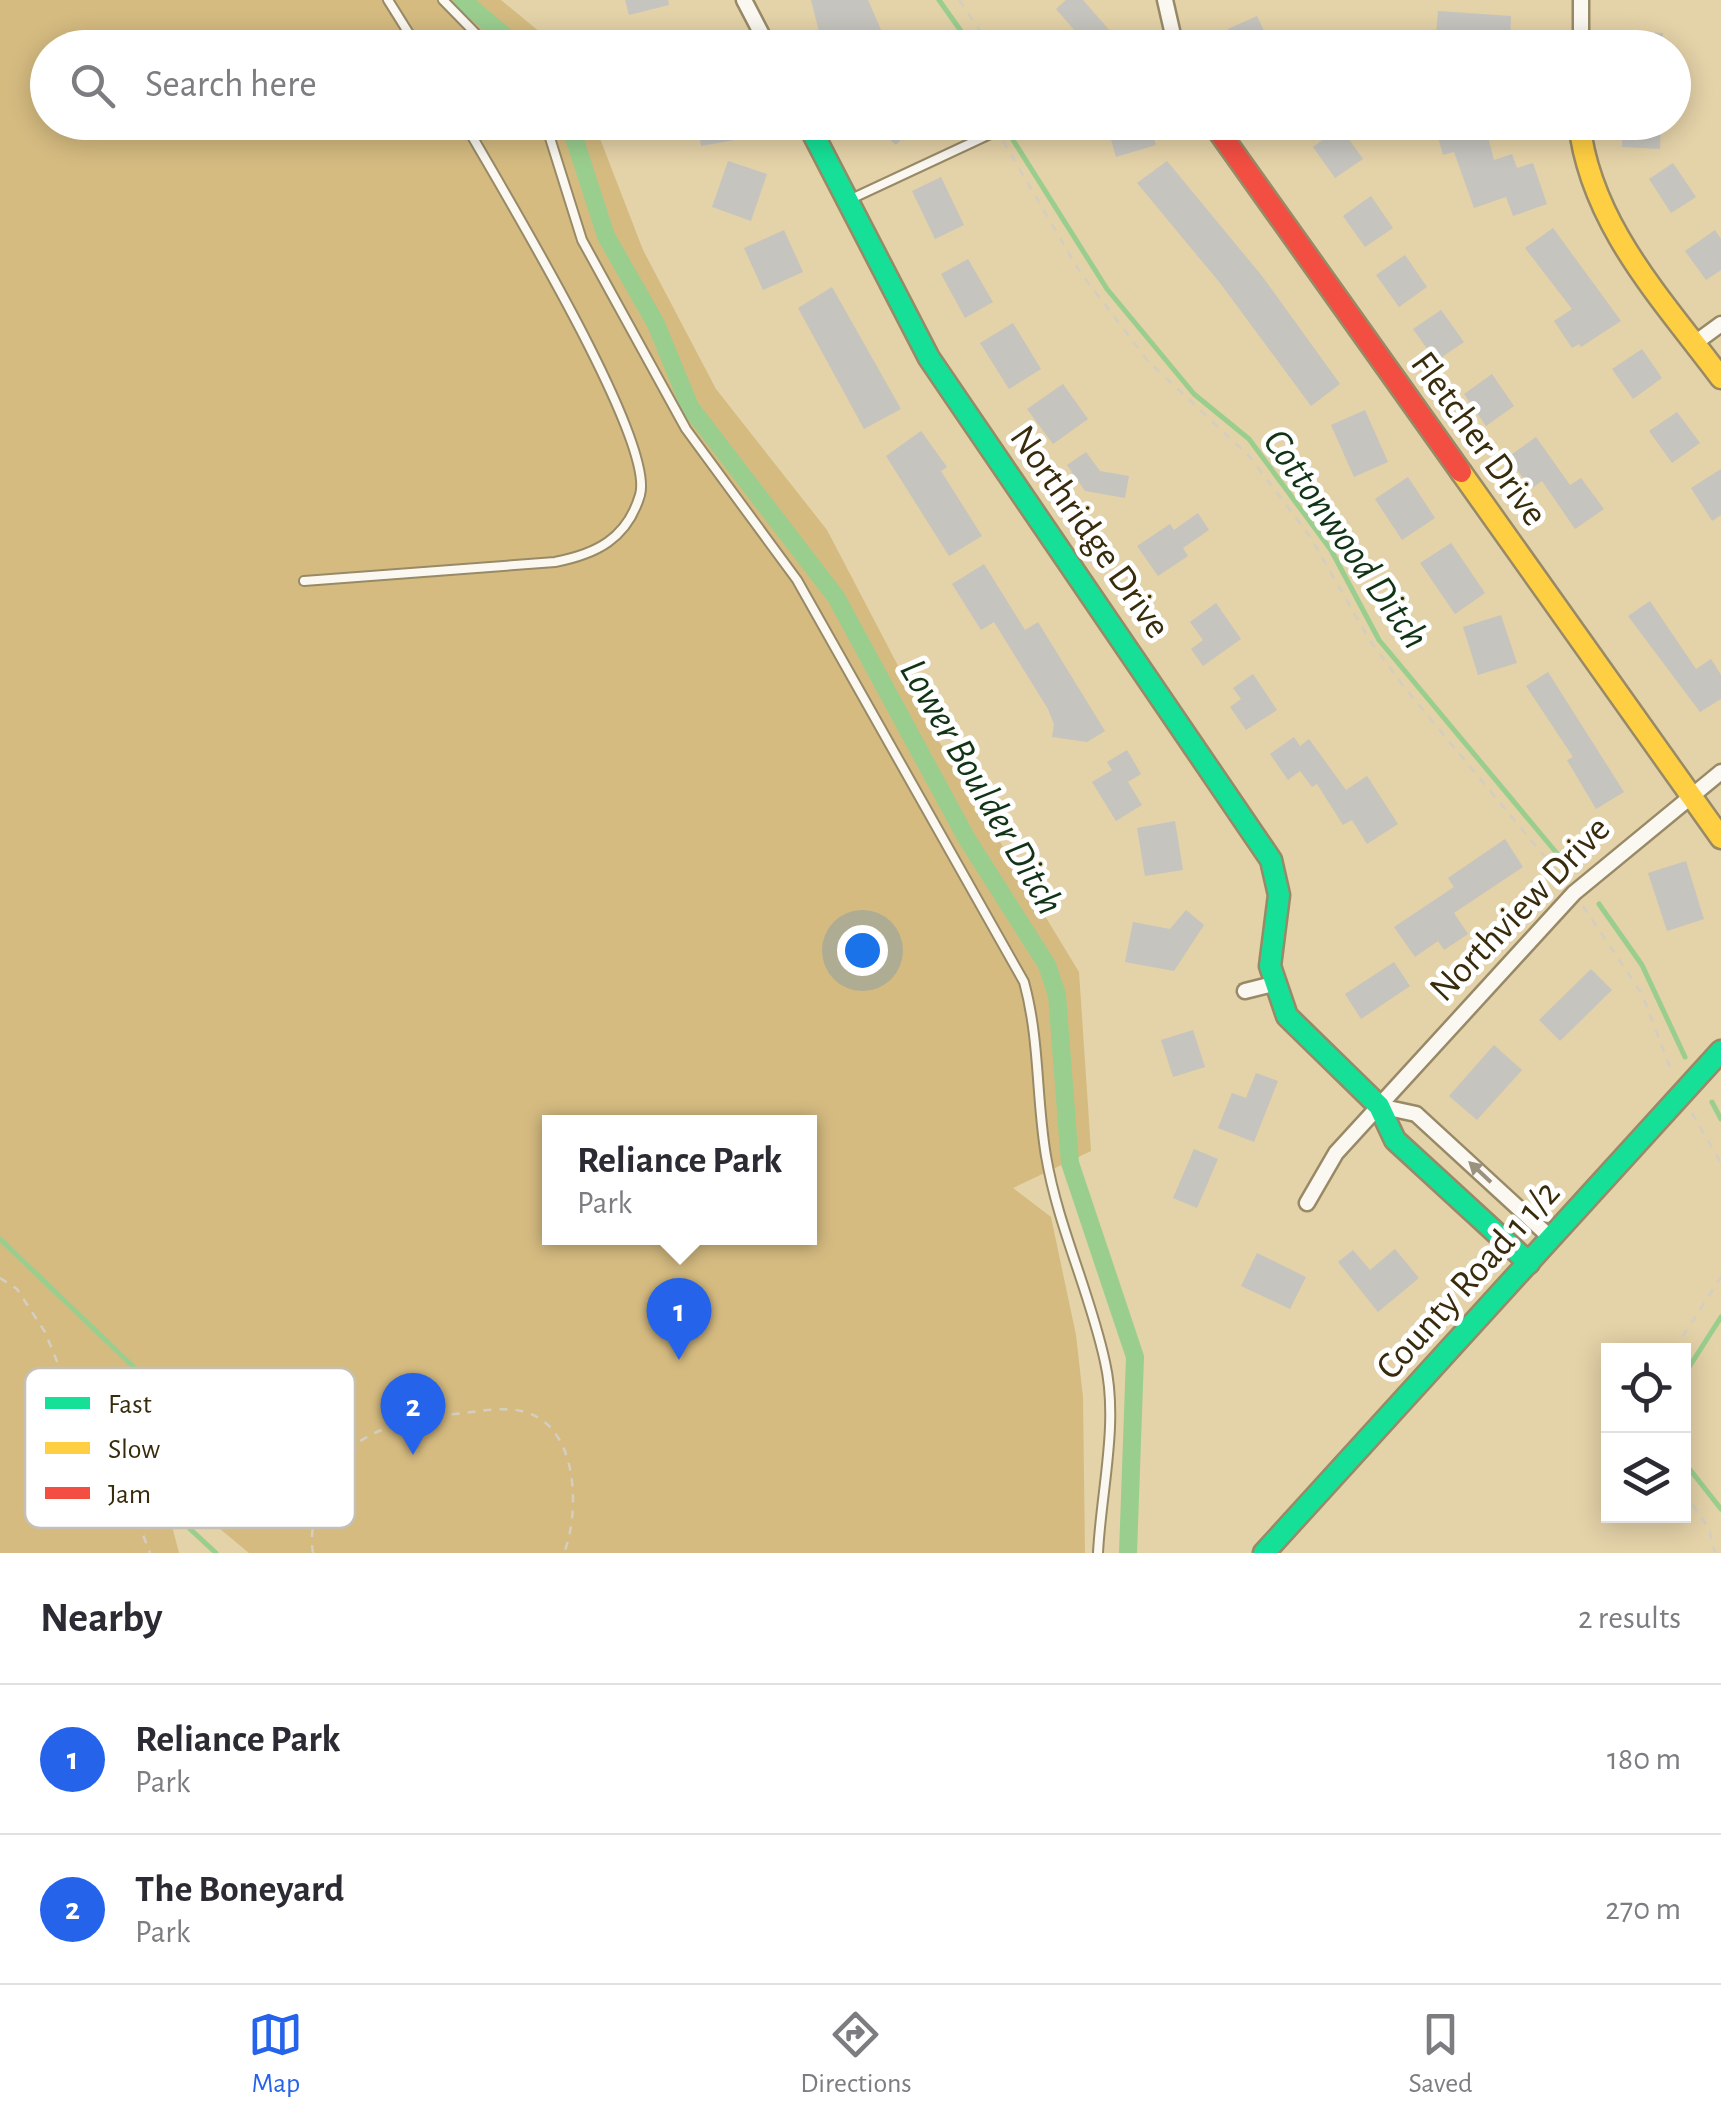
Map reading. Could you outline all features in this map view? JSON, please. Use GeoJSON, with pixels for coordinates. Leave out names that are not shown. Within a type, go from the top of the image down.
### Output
{"type":"FeatureCollection","features":[{"type":"Feature","properties":{"kind":"street"},"geometry":{"type":"LineString","coordinates":[[744,0],[760,30]]}},
{"type":"Feature","properties":{"kind":"street"},"geometry":{"type":"LineString","coordinates":[[1165,0],[1172,30]]}},
{"type":"Feature","properties":{"kind":"street"},"geometry":{"type":"LineString","coordinates":[[1580,30],[1581,0]]}},
{"type":"Feature","properties":{"kind":"street","name":"Northridge Drive"},"geometry":{"type":"LineString","coordinates":[[816,140],[930,358],[1271,860],[1278,895],[1270,952],[1273,984],[1292,1023],[1379,1106],[1395,1140],[1529,1263]]}},
{"type":"Feature","properties":{"kind":"street","name":"Fletcher Drive"},"geometry":{"type":"LineString","coordinates":[[1225,140],[1721,838]]}},
{"type":"Feature","properties":{"kind":"street"},"geometry":{"type":"LineString","coordinates":[[1581,140],[1582,158],[1598,202],[1721,378]]}},
{"type":"Feature","properties":{"kind":"street"},"geometry":{"type":"LineString","coordinates":[[1696,342],[1721,324]]}},
{"type":"Feature","properties":{"kind":"street","name":"Northview Drive"},"geometry":{"type":"LineString","coordinates":[[1307,1203],[1336,1152],[1574,893],[1721,772]]}},
{"type":"Feature","properties":{"kind":"street"},"geometry":{"type":"LineString","coordinates":[[1245,991],[1273,984]]}},
{"type":"Feature","properties":{"kind":"street","name":"County Road 1 1/2"},"geometry":{"type":"LineString","coordinates":[[1264,1553],[1721,1051]]}},
{"type":"Feature","properties":{"kind":"street","name":"Northridge Drive"},"geometry":{"type":"LineString","coordinates":[[1379,1106],[1416,1114],[1552,1239]]}},
{"type":"Feature","properties":{"kind":"lane"},"geometry":{"type":"LineString","coordinates":[[388,0],[407,30]]}},
{"type":"Feature","properties":{"kind":"lane"},"geometry":{"type":"LineString","coordinates":[[444,0],[473,30]]}},
{"type":"Feature","properties":{"kind":"lane"},"geometry":{"type":"LineString","coordinates":[[304,581],[556,562],[593,554],[619,533],[641,493],[634,443],[592,353],[474,140]]}},
{"type":"Feature","properties":{"kind":"lane"},"geometry":{"type":"LineString","coordinates":[[551,140],[582,240],[686,430],[797,580],[1024,982],[1035,1023],[1054,1196],[1105,1362],[1106,1460],[1098,1553]]}},
{"type":"Feature","properties":{"kind":"lane"},"geometry":{"type":"LineString","coordinates":[[847,201],[977,140]]}},
{"type":"Feature","properties":{"kind":"path"},"geometry":{"type":"LineString","coordinates":[[959,0],[980,30]]}},
{"type":"Feature","properties":{"kind":"path"},"geometry":{"type":"LineString","coordinates":[[1003,140],[1080,272],[1148,361],[1250,457],[1312,538],[1370,639],[1404,687],[1574,893],[1642,994],[1680,1095],[1721,1164]]}},
{"type":"Feature","properties":{"kind":"path"},"geometry":{"type":"LineString","coordinates":[[1679,1343],[1721,1277]]}},
{"type":"Feature","properties":{"kind":"path"},"geometry":{"type":"LineString","coordinates":[[0,1278],[17,1289],[45,1332],[60,1368]]}},
{"type":"Feature","properties":{"kind":"path"},"geometry":{"type":"LineString","coordinates":[[355,1444],[383,1428],[414,1419],[498,1410],[525,1412],[540,1419],[562,1450],[575,1502],[564,1553]]}},
{"type":"Feature","properties":{"kind":"path"},"geometry":{"type":"LineString","coordinates":[[1691,1501],[1710,1529],[1716,1553]]}},
{"type":"Feature","properties":{"kind":"path"},"geometry":{"type":"LineString","coordinates":[[140,1528],[150,1553]]}},
{"type":"Feature","properties":{"kind":"shaded area"},"geometry":{"type":"Polygon","coordinates":[[[0,0],[501,0],[537,30],[30,30],[30,140],[601,140],[643,250],[716,389],[827,530],[929,725],[1079,972],[1091,1151],[1013,1188],[1051,1217],[1076,1335],[1083,1397],[1085,1553],[249,1553],[219,1528],[355,1528],[355,1368],[25,1368],[25,1528],[173,1528],[179,1553],[0,1553],[0,0]]]}},
{"type":"Feature","properties":{"kind":"building"},"geometry":{"type":"Polygon","coordinates":[[[625,0],[668,0],[669,5],[629,15],[625,0]]]}},
{"type":"Feature","properties":{"kind":"building"},"geometry":{"type":"Polygon","coordinates":[[[811,0],[868,0],[881,30],[818,30],[811,0]]]}},
{"type":"Feature","properties":{"kind":"building"},"geometry":{"type":"Polygon","coordinates":[[[1066,0],[1083,0],[1109,30],[1074,30],[1056,9],[1066,0]]]}},
{"type":"Feature","properties":{"kind":"building"},"geometry":{"type":"Polygon","coordinates":[[[1438,11],[1511,16],[1510,30],[1436,30],[1438,11]]]}},
{"type":"Feature","properties":{"kind":"building"},"geometry":{"type":"Polygon","coordinates":[[[1257,16],[1264,30],[1228,30],[1257,16]]]}},
{"type":"Feature","properties":{"kind":"building"},"geometry":{"type":"Polygon","coordinates":[[[700,140],[735,140],[701,146],[700,140]]]}},
{"type":"Feature","properties":{"kind":"building"},"geometry":{"type":"Polygon","coordinates":[[[1111,140],[1154,140],[1156,145],[1116,157],[1111,140]]]}},
{"type":"Feature","properties":{"kind":"building"},"geometry":{"type":"Polygon","coordinates":[[[1322,140],[1349,140],[1363,159],[1335,178],[1313,147],[1322,140]]]}},
{"type":"Feature","properties":{"kind":"building"},"geometry":{"type":"Polygon","coordinates":[[[1439,140],[1489,140],[1494,160],[1512,154],[1517,168],[1533,163],[1547,204],[1513,216],[1506,197],[1474,208],[1454,152],[1443,155],[1439,140]]]}},
{"type":"Feature","properties":{"kind":"building"},"geometry":{"type":"Polygon","coordinates":[[[1622,140],[1660,140],[1660,149],[1622,147],[1622,140]]]}},
{"type":"Feature","properties":{"kind":"building"},"geometry":{"type":"Polygon","coordinates":[[[728,161],[767,174],[751,221],[712,207],[728,161]]]}},
{"type":"Feature","properties":{"kind":"building"},"geometry":{"type":"Polygon","coordinates":[[[1167,161],[1262,276],[1340,384],[1311,406],[1220,283],[1137,183],[1167,161]]]}},
{"type":"Feature","properties":{"kind":"building"},"geometry":{"type":"Polygon","coordinates":[[[1673,163],[1696,197],[1671,213],[1649,179],[1673,163]]]}},
{"type":"Feature","properties":{"kind":"building"},"geometry":{"type":"Polygon","coordinates":[[[941,177],[964,225],[935,239],[912,191],[941,177]]]}},
{"type":"Feature","properties":{"kind":"building"},"geometry":{"type":"Polygon","coordinates":[[[1371,196],[1393,228],[1365,247],[1343,216],[1371,196]]]}},
{"type":"Feature","properties":{"kind":"building"},"geometry":{"type":"Polygon","coordinates":[[[1553,228],[1621,321],[1581,347],[1579,344],[1572,348],[1554,321],[1572,309],[1525,248],[1553,228]]]}},
{"type":"Feature","properties":{"kind":"building"},"geometry":{"type":"Polygon","coordinates":[[[784,230],[803,272],[763,290],[744,248],[784,230]]]}},
{"type":"Feature","properties":{"kind":"building"},"geometry":{"type":"Polygon","coordinates":[[[1715,230],[1721,239],[1721,270],[1706,280],[1685,251],[1715,230]]]}},
{"type":"Feature","properties":{"kind":"building"},"geometry":{"type":"Polygon","coordinates":[[[1405,255],[1427,287],[1399,307],[1376,275],[1405,255]]]}},
{"type":"Feature","properties":{"kind":"building"},"geometry":{"type":"Polygon","coordinates":[[[968,259],[993,302],[965,318],[941,274],[968,259]]]}},
{"type":"Feature","properties":{"kind":"building"},"geometry":{"type":"Polygon","coordinates":[[[832,287],[901,409],[864,429],[798,308],[832,287]]]}},
{"type":"Feature","properties":{"kind":"building"},"geometry":{"type":"Polygon","coordinates":[[[1441,310],[1464,342],[1436,361],[1413,329],[1441,310]]]}},
{"type":"Feature","properties":{"kind":"building"},"geometry":{"type":"Polygon","coordinates":[[[1013,323],[1041,369],[1009,389],[980,343],[1013,323]]]}},
{"type":"Feature","properties":{"kind":"building"},"geometry":{"type":"Polygon","coordinates":[[[1642,349],[1662,378],[1633,399],[1612,369],[1642,349]]]}},
{"type":"Feature","properties":{"kind":"building"},"geometry":{"type":"Polygon","coordinates":[[[1492,374],[1514,406],[1486,426],[1464,394],[1492,374]]]}},
{"type":"Feature","properties":{"kind":"building"},"geometry":{"type":"Polygon","coordinates":[[[1063,384],[1088,419],[1053,444],[1027,409],[1063,384]]]}},
{"type":"Feature","properties":{"kind":"building"},"geometry":{"type":"Polygon","coordinates":[[[1365,410],[1388,462],[1354,477],[1331,425],[1365,410]]]}},
{"type":"Feature","properties":{"kind":"building"},"geometry":{"type":"Polygon","coordinates":[[[1677,412],[1700,443],[1672,463],[1649,431],[1677,412]]]}},
{"type":"Feature","properties":{"kind":"building"},"geometry":{"type":"Polygon","coordinates":[[[921,431],[947,467],[941,471],[982,536],[949,556],[886,456],[921,431]]]}},
{"type":"Feature","properties":{"kind":"building"},"geometry":{"type":"Polygon","coordinates":[[[1536,437],[1570,485],[1581,478],[1604,509],[1575,529],[1542,481],[1531,489],[1508,457],[1536,437]]]}},
{"type":"Feature","properties":{"kind":"building"},"geometry":{"type":"Polygon","coordinates":[[[1086,452],[1100,471],[1129,476],[1125,498],[1085,491],[1067,465],[1086,452]]]}},
{"type":"Feature","properties":{"kind":"building"},"geometry":{"type":"Polygon","coordinates":[[[1721,469],[1721,515],[1712,521],[1691,488],[1721,469]]]}},
{"type":"Feature","properties":{"kind":"building"},"geometry":{"type":"Polygon","coordinates":[[[1408,477],[1435,518],[1402,540],[1375,499],[1408,477]]]}},
{"type":"Feature","properties":{"kind":"building"},"geometry":{"type":"Polygon","coordinates":[[[1198,513],[1209,530],[1183,548],[1188,556],[1158,576],[1137,546],[1170,524],[1174,530],[1198,513]]]}},
{"type":"Feature","properties":{"kind":"building"},"geometry":{"type":"Polygon","coordinates":[[[1451,543],[1485,593],[1455,614],[1420,563],[1451,543]]]}},
{"type":"Feature","properties":{"kind":"building"},"geometry":{"type":"Polygon","coordinates":[[[984,564],[1025,630],[1038,622],[1105,731],[1087,742],[1052,737],[1054,724],[1048,709],[994,622],[981,630],[952,584],[984,564]]]}},
{"type":"Feature","properties":{"kind":"building"},"geometry":{"type":"Polygon","coordinates":[[[1650,601],[1696,669],[1711,659],[1721,675],[1721,699],[1700,712],[1628,616],[1650,601]]]}},
{"type":"Feature","properties":{"kind":"building"},"geometry":{"type":"Polygon","coordinates":[[[1216,603],[1241,639],[1203,666],[1191,649],[1203,640],[1190,622],[1216,603]]]}},
{"type":"Feature","properties":{"kind":"building"},"geometry":{"type":"Polygon","coordinates":[[[1501,615],[1517,663],[1478,675],[1463,627],[1501,615]]]}},
{"type":"Feature","properties":{"kind":"building"},"geometry":{"type":"Polygon","coordinates":[[[1548,672],[1624,792],[1596,809],[1567,760],[1573,757],[1526,686],[1548,672]]]}},
{"type":"Feature","properties":{"kind":"building"},"geometry":{"type":"Polygon","coordinates":[[[1253,674],[1277,710],[1246,730],[1230,707],[1241,699],[1233,688],[1253,674]]]}},
{"type":"Feature","properties":{"kind":"building"},"geometry":{"type":"Polygon","coordinates":[[[1294,737],[1300,746],[1309,739],[1346,790],[1367,776],[1398,824],[1367,844],[1352,820],[1343,825],[1317,784],[1312,787],[1300,771],[1288,780],[1270,754],[1294,737]]]}},
{"type":"Feature","properties":{"kind":"building"},"geometry":{"type":"Polygon","coordinates":[[[1127,750],[1141,774],[1128,782],[1142,805],[1116,821],[1092,782],[1112,770],[1107,762],[1127,750]]]}},
{"type":"Feature","properties":{"kind":"building"},"geometry":{"type":"Polygon","coordinates":[[[1175,821],[1183,870],[1145,876],[1137,828],[1175,821]]]}},
{"type":"Feature","properties":{"kind":"building"},"geometry":{"type":"Polygon","coordinates":[[[1505,839],[1523,867],[1454,913],[1468,934],[1444,950],[1438,941],[1415,957],[1394,927],[1454,887],[1448,878],[1505,839]]]}},
{"type":"Feature","properties":{"kind":"building"},"geometry":{"type":"Polygon","coordinates":[[[1686,861],[1704,919],[1667,931],[1648,873],[1686,861]]]}},
{"type":"Feature","properties":{"kind":"building"},"geometry":{"type":"Polygon","coordinates":[[[1186,910],[1204,925],[1174,971],[1125,962],[1133,922],[1170,929],[1186,910]]]}},
{"type":"Feature","properties":{"kind":"building"},"geometry":{"type":"Polygon","coordinates":[[[1394,962],[1410,986],[1361,1019],[1345,994],[1394,962]]]}},
{"type":"Feature","properties":{"kind":"building"},"geometry":{"type":"Polygon","coordinates":[[[1591,969],[1612,990],[1560,1041],[1539,1020],[1591,969]]]}},
{"type":"Feature","properties":{"kind":"building"},"geometry":{"type":"Polygon","coordinates":[[[1193,1030],[1205,1067],[1173,1077],[1161,1040],[1193,1030]]]}},
{"type":"Feature","properties":{"kind":"building"},"geometry":{"type":"Polygon","coordinates":[[[1494,1045],[1522,1070],[1477,1120],[1449,1096],[1494,1045]]]}},
{"type":"Feature","properties":{"kind":"building"},"geometry":{"type":"Polygon","coordinates":[[[1256,1073],[1278,1081],[1254,1142],[1218,1128],[1232,1093],[1246,1098],[1256,1073]]]}},
{"type":"Feature","properties":{"kind":"building"},"geometry":{"type":"Polygon","coordinates":[[[1194,1149],[1218,1159],[1197,1208],[1173,1198],[1194,1149]]]}},
{"type":"Feature","properties":{"kind":"building"},"geometry":{"type":"Polygon","coordinates":[[[1395,1249],[1419,1278],[1378,1312],[1338,1262],[1353,1250],[1370,1270],[1395,1249]]]}},
{"type":"Feature","properties":{"kind":"building"},"geometry":{"type":"Polygon","coordinates":[[[1257,1253],[1306,1277],[1290,1309],[1241,1286],[1257,1253]]]}},
{"type":"Feature","properties":{"kind":"waterway","name":"Lower Boulder Ditch"},"geometry":{"type":"LineString","coordinates":[[462,0],[498,30]]}},
{"type":"Feature","properties":{"kind":"waterway","name":"Cottonwood Ditch"},"geometry":{"type":"LineString","coordinates":[[939,0],[960,30]]}},
{"type":"Feature","properties":{"kind":"waterway","name":"Lower Boulder Ditch"},"geometry":{"type":"LineString","coordinates":[[575,140],[606,236],[656,324],[690,407],[836,597],[967,839],[1047,965],[1057,995],[1070,1163],[1135,1357],[1128,1553]]}},
{"type":"Feature","properties":{"kind":"waterway","name":"Cottonwood Ditch"},"geometry":{"type":"LineString","coordinates":[[1013,140],[1107,289],[1194,394],[1249,439],[1331,550],[1379,640],[1570,869]]}},
{"type":"Feature","properties":{"kind":"waterway","name":"Cottonwood Ditch"},"geometry":{"type":"LineString","coordinates":[[1599,904],[1642,965],[1685,1057]]}},
{"type":"Feature","properties":{"kind":"waterway","name":"Cottonwood Ditch"},"geometry":{"type":"LineString","coordinates":[[1712,1102],[1721,1119]]}},
{"type":"Feature","properties":{"kind":"waterway"},"geometry":{"type":"LineString","coordinates":[[0,1239],[135,1368]]}},
{"type":"Feature","properties":{"kind":"waterway","name":"Cottonwood Ditch"},"geometry":{"type":"LineString","coordinates":[[1691,1364],[1721,1317]]}},
{"type":"Feature","properties":{"kind":"waterway","name":"Cottonwood Ditch"},"geometry":{"type":"LineString","coordinates":[[1691,1471],[1721,1509]]}},
{"type":"Feature","properties":{"kind":"waterway"},"geometry":{"type":"LineString","coordinates":[[189,1528],[216,1553]]}},
{"type":"Feature","properties":{"kind":"traffic: fast"},"geometry":{"type":"LineString","coordinates":[[816,140],[929,358],[1271,860],[1279,895],[1270,966],[1287,1016],[1379,1106],[1395,1140],[1529,1263]]}},
{"type":"Feature","properties":{"kind":"traffic: fast"},"geometry":{"type":"LineString","coordinates":[[1264,1553],[1721,1051]]}},
{"type":"Feature","properties":{"kind":"traffic: slow"},"geometry":{"type":"LineString","coordinates":[[1582,140],[1598,194],[1613,227],[1653,289],[1721,378]]}},
{"type":"Feature","properties":{"kind":"traffic: slow"},"geometry":{"type":"LineString","coordinates":[[1461,472],[1721,838]]}},
{"type":"Feature","properties":{"kind":"traffic: jam"},"geometry":{"type":"LineString","coordinates":[[1225,140],[1461,472]]}},
{"type":"Feature","properties":{"kind":"place","name":"Reliance Park"},"geometry":{"type":"Point","coordinates":[679,1360]}},
{"type":"Feature","properties":{"kind":"place","name":"The Boneyard"},"geometry":{"type":"Point","coordinates":[413,1455]}}]}
